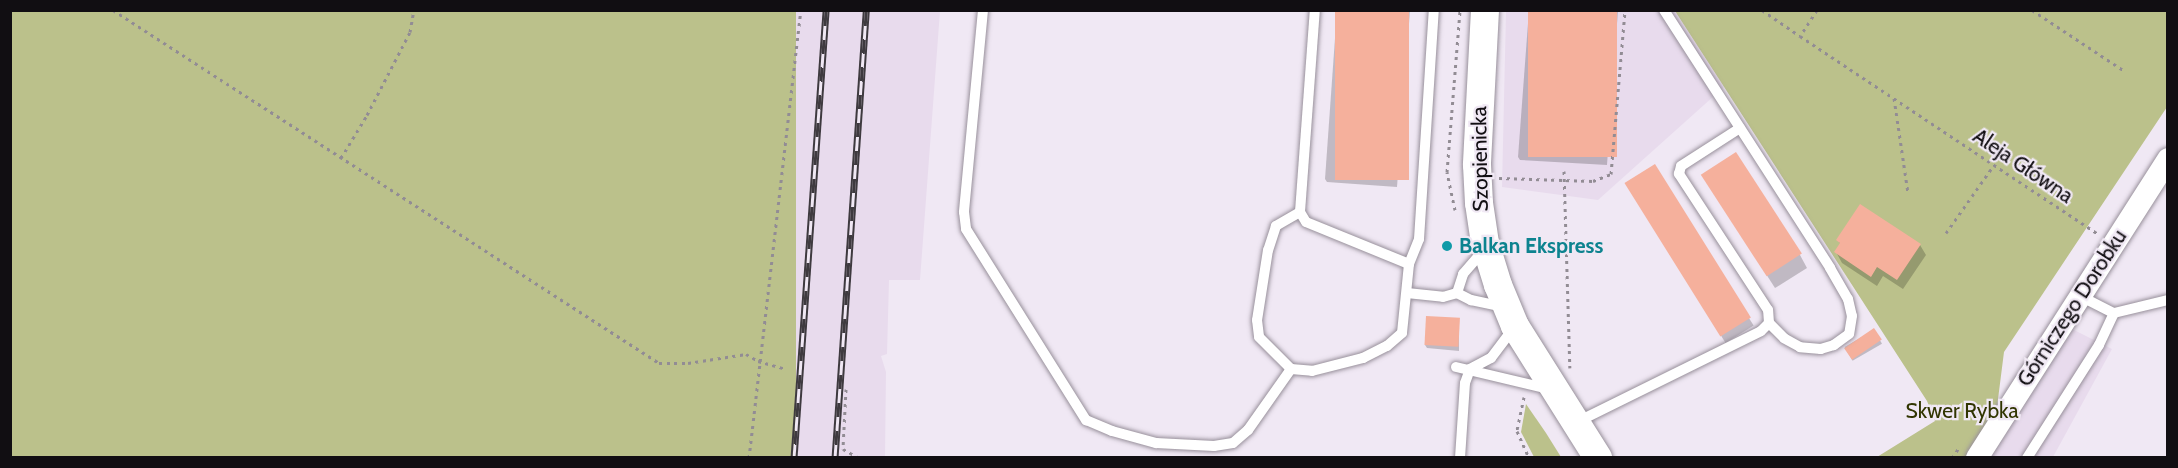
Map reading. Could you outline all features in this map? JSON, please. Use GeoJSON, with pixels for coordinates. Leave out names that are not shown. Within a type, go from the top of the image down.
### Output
{"type":"FeatureCollection","features":[{"type":"Feature","properties":{"kind":"street","name":"Szopienicka"},"geometry":{"type":"LineString","coordinates":[[1485,10],[1477,165],[1479,203],[1486,248],[1512,318],[1562,384],[1576,423],[1598,458]]}},
{"type":"Feature","properties":{"kind":"street","name":"Górniczego Dorobku"},"geometry":{"type":"LineString","coordinates":[[1977,458],[2168,159]]}},
{"type":"Feature","properties":{"kind":"lane"},"geometry":{"type":"LineString","coordinates":[[983,10],[964,212],[966,229],[1086,420],[1112,431],[1156,443],[1214,446],[1233,443],[1248,430],[1291,369]]}},
{"type":"Feature","properties":{"kind":"lane"},"geometry":{"type":"LineString","coordinates":[[1316,10],[1300,212],[1306,222],[1409,264]]}},
{"type":"Feature","properties":{"kind":"lane"},"geometry":{"type":"LineString","coordinates":[[1300,212],[1276,226],[1268,250],[1257,320],[1259,337],[1291,369],[1312,371],[1364,358],[1388,346],[1402,333],[1409,264],[1419,239],[1434,10]]}},
{"type":"Feature","properties":{"kind":"lane"},"geometry":{"type":"LineString","coordinates":[[1664,10],[1740,128],[1835,276],[1848,299],[1852,316],[1850,334],[1834,345],[1821,349],[1800,347],[1784,338],[1769,323],[1768,310],[1679,174],[1681,166],[1740,128]]}},
{"type":"Feature","properties":{"kind":"lane"},"geometry":{"type":"LineString","coordinates":[[1456,293],[1463,274],[1486,248]]}},
{"type":"Feature","properties":{"kind":"lane"},"geometry":{"type":"LineString","coordinates":[[1407,293],[1443,297],[1456,293],[1512,318],[1491,358],[1470,369],[1465,383],[1460,458]]}},
{"type":"Feature","properties":{"kind":"lane"},"geometry":{"type":"LineString","coordinates":[[2080,296],[2114,313],[2168,300]]}},
{"type":"Feature","properties":{"kind":"lane"},"geometry":{"type":"LineString","coordinates":[[2027,458],[2098,345],[2114,313]]}},
{"type":"Feature","properties":{"kind":"lane"},"geometry":{"type":"LineString","coordinates":[[1576,423],[1761,331],[1769,323]]}},
{"type":"Feature","properties":{"kind":"lane"},"geometry":{"type":"LineString","coordinates":[[1456,367],[1562,384]]}},
{"type":"Feature","properties":{"kind":"path"},"geometry":{"type":"LineString","coordinates":[[113,10],[659,363],[688,363],[746,354],[758,362],[783,368]]}},
{"type":"Feature","properties":{"kind":"path"},"geometry":{"type":"LineString","coordinates":[[341,158],[367,115],[410,32],[414,10]]}},
{"type":"Feature","properties":{"kind":"path"},"geometry":{"type":"LineString","coordinates":[[748,458],[801,10]]}},
{"type":"Feature","properties":{"kind":"path"},"geometry":{"type":"LineString","coordinates":[[1456,213],[1450,198],[1447,172],[1460,10]]}},
{"type":"Feature","properties":{"kind":"path"},"geometry":{"type":"LineString","coordinates":[[1491,178],[1593,181],[1611,174],[1625,10]]}},
{"type":"Feature","properties":{"kind":"path","name":"Aleja Główna"},"geometry":{"type":"LineString","coordinates":[[1762,10],[2099,235]]}},
{"type":"Feature","properties":{"kind":"path"},"geometry":{"type":"LineString","coordinates":[[1800,36],[1817,10]]}},
{"type":"Feature","properties":{"kind":"path"},"geometry":{"type":"LineString","coordinates":[[2032,10],[2123,70]]}},
{"type":"Feature","properties":{"kind":"path"},"geometry":{"type":"LineString","coordinates":[[1894,98],[1908,194]]}},
{"type":"Feature","properties":{"kind":"path"},"geometry":{"type":"LineString","coordinates":[[1946,233],[1994,165]]}},
{"type":"Feature","properties":{"kind":"path"},"geometry":{"type":"LineString","coordinates":[[1562,384],[1564,171]]}},
{"type":"Feature","properties":{"kind":"path"},"geometry":{"type":"LineString","coordinates":[[846,389],[843,448],[860,458]]}},
{"type":"Feature","properties":{"kind":"path"},"geometry":{"type":"LineString","coordinates":[[1524,393],[1517,431],[1529,458]]}},
{"type":"Feature","properties":{"kind":"shaded area"},"geometry":{"type":"Polygon","coordinates":[[[788,11],[940,11],[920,280],[889,280],[887,354],[881,356],[886,372],[885,457],[762,458],[788,11]]]}},
{"type":"Feature","properties":{"kind":"shaded area"},"geometry":{"type":"Polygon","coordinates":[[[1506,11],[1675,11],[1724,87],[1598,200],[1502,187],[1506,11]]]}},
{"type":"Feature","properties":{"kind":"shaded area"},"geometry":{"type":"Polygon","coordinates":[[[2070,328],[2112,349],[2053,457],[1991,458],[2070,328]]]}},
{"type":"Feature","properties":{"kind":"green space"},"geometry":{"type":"Polygon","coordinates":[[[10,11],[796,11],[796,457],[10,457],[10,11]]]}},
{"type":"Feature","properties":{"kind":"green space","name":"Skwer Rybka"},"geometry":{"type":"Polygon","coordinates":[[[1675,11],[2167,11],[2167,107],[2004,352],[1997,407],[1965,457],[1877,457],[1935,421],[1927,401],[1675,11]]]}},
{"type":"Feature","properties":{"kind":"green space"},"geometry":{"type":"Polygon","coordinates":[[[1526,404],[1561,457],[1534,457],[1521,432],[1526,404]]]}},
{"type":"Feature","properties":{"kind":"building"},"geometry":{"type":"Polygon","coordinates":[[[1335,10],[1409,10],[1409,180],[1335,180],[1335,10]]]}},
{"type":"Feature","properties":{"kind":"building"},"geometry":{"type":"Polygon","coordinates":[[[1528,10],[1617,10],[1617,157],[1528,157],[1528,10]]]}},
{"type":"Feature","properties":{"kind":"building"},"geometry":{"type":"Polygon","coordinates":[[[1736,152],[1802,253],[1767,276],[1701,175],[1736,152]]]}},
{"type":"Feature","properties":{"kind":"building"},"geometry":{"type":"Polygon","coordinates":[[[1655,164],[1751,317],[1720,337],[1624,183],[1655,164]]]}},
{"type":"Feature","properties":{"kind":"building"},"geometry":{"type":"Polygon","coordinates":[[[1860,204],[1921,244],[1897,280],[1877,267],[1871,277],[1834,252],[1840,243],[1836,240],[1860,204]]]}},
{"type":"Feature","properties":{"kind":"building"},"geometry":{"type":"Polygon","coordinates":[[[1426,316],[1460,318],[1458,347],[1424,345],[1426,316]]]}},
{"type":"Feature","properties":{"kind":"building"},"geometry":{"type":"Polygon","coordinates":[[[1874,328],[1882,340],[1852,360],[1844,348],[1874,328]]]}},
{"type":"Feature","properties":{"kind":"railway"},"geometry":{"type":"LineString","coordinates":[[794,458],[826,10]]}},
{"type":"Feature","properties":{"kind":"railway"},"geometry":{"type":"LineString","coordinates":[[835,458],[866,10]]}},
{"type":"Feature","properties":{"kind":"place","name":"Balkan Ekspress"},"geometry":{"type":"Point","coordinates":[1447,246]}}]}
